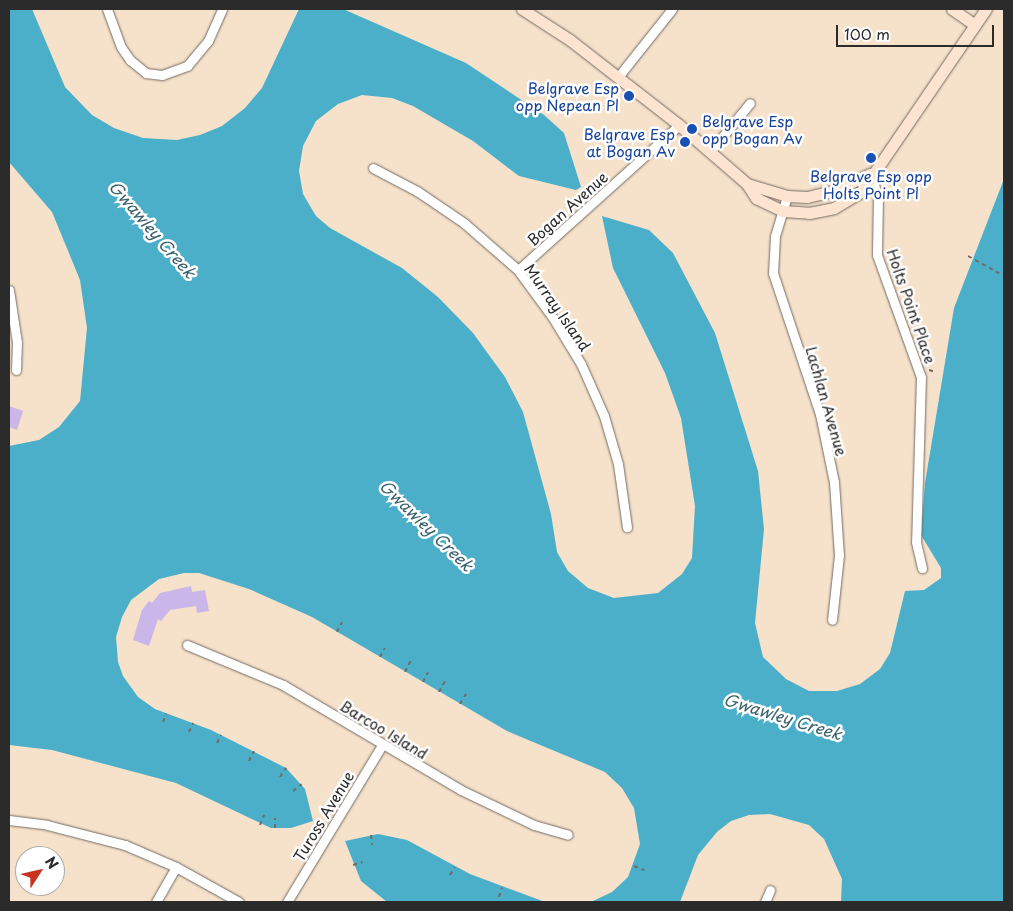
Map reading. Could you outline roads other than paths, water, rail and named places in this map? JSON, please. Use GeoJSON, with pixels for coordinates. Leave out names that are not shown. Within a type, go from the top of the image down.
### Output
{"type":"FeatureCollection","features":[{"type":"Feature","properties":{"kind":"street"},"geometry":{"type":"LineString","coordinates":[[107,9],[121,47],[130,60],[146,73],[162,75],[187,66],[208,41],[222,9]]}},
{"type":"Feature","properties":{"kind":"street"},"geometry":{"type":"LineString","coordinates":[[522,9],[618,77],[678,125],[747,184],[756,198],[783,211],[809,213],[834,208],[861,192],[870,174],[986,9]]}},
{"type":"Feature","properties":{"kind":"street"},"geometry":{"type":"LineString","coordinates":[[618,77],[672,9]]}},
{"type":"Feature","properties":{"kind":"street"},"geometry":{"type":"LineString","coordinates":[[952,9],[975,25]]}},
{"type":"Feature","properties":{"kind":"street"},"geometry":{"type":"LineString","coordinates":[[710,152],[750,103]]}},
{"type":"Feature","properties":{"kind":"street","name":"Bogan Avenue"},"geometry":{"type":"LineString","coordinates":[[518,270],[678,125]]}},
{"type":"Feature","properties":{"kind":"street","name":"Murray Island"},"geometry":{"type":"LineString","coordinates":[[373,168],[417,191],[464,223],[518,270],[582,364],[604,416],[618,464],[627,527]]}},
{"type":"Feature","properties":{"kind":"street"},"geometry":{"type":"LineString","coordinates":[[747,184],[787,196],[822,195],[870,174]]}},
{"type":"Feature","properties":{"kind":"street","name":"Holts Point Place"},"geometry":{"type":"LineString","coordinates":[[870,174],[878,196],[877,255],[921,377],[916,542],[922,568]]}},
{"type":"Feature","properties":{"kind":"street","name":"Lachlan Avenue"},"geometry":{"type":"LineString","coordinates":[[787,196],[772,253],[773,273],[820,414],[834,482],[839,555],[832,620]]}},
{"type":"Feature","properties":{"kind":"street"},"geometry":{"type":"LineString","coordinates":[[9,290],[17,342],[16,370]]}},
{"type":"Feature","properties":{"kind":"street","name":"Barcoo Island"},"geometry":{"type":"LineString","coordinates":[[187,645],[283,685],[382,744],[496,808],[534,825],[568,835]]}},
{"type":"Feature","properties":{"kind":"street","name":"Tuross Avenue"},"geometry":{"type":"LineString","coordinates":[[287,902],[382,744]]}},
{"type":"Feature","properties":{"kind":"street"},"geometry":{"type":"LineString","coordinates":[[9,820],[47,825],[125,845],[176,867],[239,902]]}},
{"type":"Feature","properties":{"kind":"street"},"geometry":{"type":"LineString","coordinates":[[156,902],[176,867]]}},
{"type":"Feature","properties":{"kind":"street"},"geometry":{"type":"LineString","coordinates":[[765,902],[770,890]]}},
{"type":"Feature","properties":{"kind":"water","name":"Gwawley Creek"},"geometry":{"type":"Polygon","coordinates":[[[9,9],[32,9],[65,87],[92,115],[114,128],[143,138],[177,140],[200,135],[222,126],[245,108],[262,88],[299,9],[343,9],[466,63],[544,115],[564,133],[581,187],[576,190],[519,176],[473,141],[413,106],[392,98],[362,95],[338,104],[316,121],[303,146],[299,171],[303,194],[316,216],[330,228],[402,268],[438,297],[473,333],[505,377],[523,412],[551,514],[557,552],[568,571],[588,588],[614,598],[658,593],[682,574],[692,558],[695,506],[681,418],[665,373],[613,268],[602,216],[649,230],[673,253],[715,333],[758,471],[764,529],[755,623],[763,657],[786,679],[809,691],[837,691],[860,684],[880,669],[890,653],[905,591],[924,590],[941,578],[941,568],[921,535],[925,483],[954,308],[1004,179],[1004,902],[841,902],[842,879],[824,839],[809,825],[770,814],[749,815],[731,821],[717,832],[698,855],[680,902],[591,902],[612,892],[628,877],[640,844],[634,808],[622,788],[605,772],[507,731],[312,617],[249,589],[199,573],[184,573],[159,579],[131,600],[122,617],[116,637],[118,662],[123,676],[138,697],[155,709],[211,730],[286,768],[305,789],[313,821],[291,828],[271,828],[176,783],[52,750],[9,745],[9,446],[39,440],[59,427],[80,401],[87,328],[80,280],[52,212],[9,162],[9,9]]]}},
{"type":"Feature","properties":{"kind":"water"},"geometry":{"type":"Polygon","coordinates":[[[378,834],[407,840],[470,874],[545,902],[387,902],[361,881],[345,841],[378,834]]]}},
{"type":"Feature","properties":{"kind":"place","name":"Belgrave Esp opp Nepean Pl"},"geometry":{"type":"Point","coordinates":[629,96]}},
{"type":"Feature","properties":{"kind":"place","name":"Belgrave Esp opp Bogan Av"},"geometry":{"type":"Point","coordinates":[692,129]}},
{"type":"Feature","properties":{"kind":"place","name":"Belgrave Esp at Bogan Av"},"geometry":{"type":"Point","coordinates":[685,142]}},
{"type":"Feature","properties":{"kind":"place","name":"Belgrave Esp opp Holts Point Pl"},"geometry":{"type":"Point","coordinates":[871,158]}}]}
